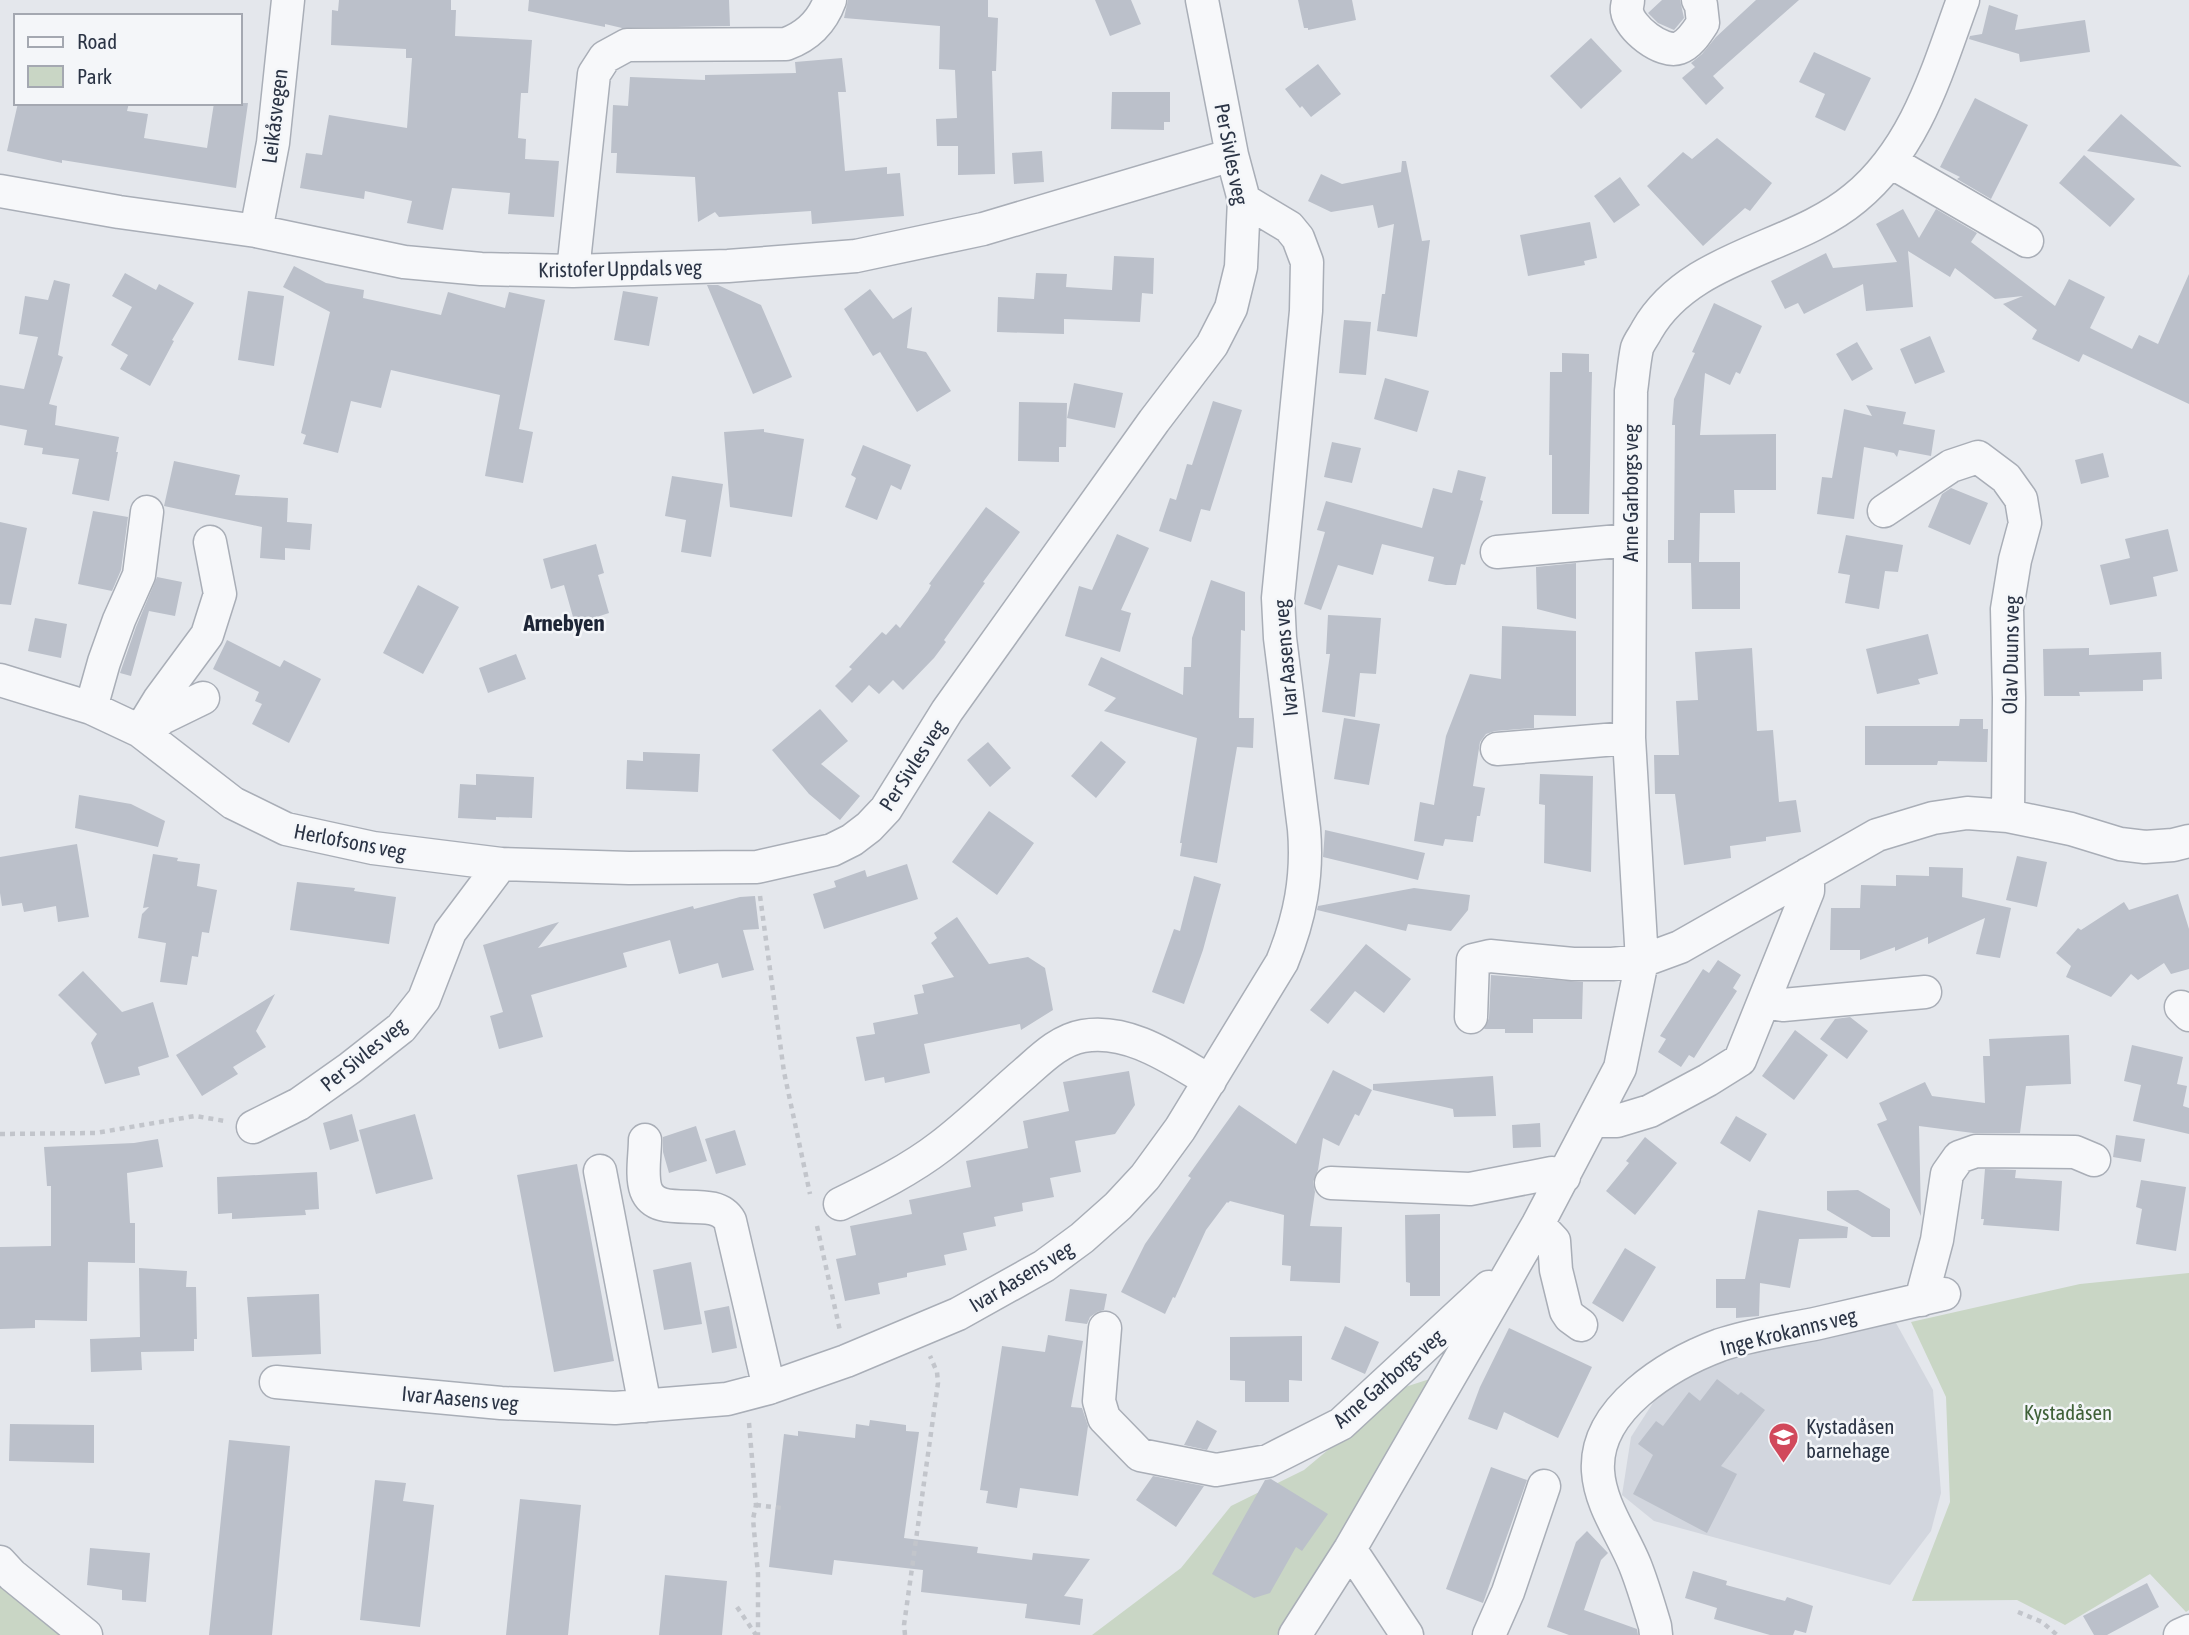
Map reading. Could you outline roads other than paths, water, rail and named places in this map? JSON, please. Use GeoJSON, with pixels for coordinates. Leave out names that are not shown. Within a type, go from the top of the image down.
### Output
{"type":"FeatureCollection","features":[{"type":"Feature","properties":{"kind":"street","name":"Leikåsvegen"},"geometry":{"type":"LineString","coordinates":[[256,231],[273,143],[288,0]]}},
{"type":"Feature","properties":{"kind":"street"},"geometry":{"type":"LineString","coordinates":[[573,271],[594,75],[605,57],[627,45],[786,44],[799,39],[822,18],[830,0]]}},
{"type":"Feature","properties":{"kind":"street","name":"Per Sivles veg"},"geometry":{"type":"LineString","coordinates":[[253,1127],[299,1104],[401,1028],[424,999],[450,932],[500,864],[629,868],[757,867],[832,850],[852,840],[886,809],[947,711],[1154,421],[1212,345],[1227,317],[1241,267],[1244,200],[1232,155],[1202,0]]}},
{"type":"Feature","properties":{"kind":"street"},"geometry":{"type":"LineString","coordinates":[[1628,0],[1627,12],[1631,22],[1651,41],[1669,49],[1680,48],[1692,39],[1703,23],[1698,0]]}},
{"type":"Feature","properties":{"kind":"street","name":"Arne Garborgs veg"},"geometry":{"type":"LineString","coordinates":[[1295,1635],[1350,1549],[1538,1224],[1620,1068],[1642,961],[1629,738],[1631,390],[1638,346],[1654,318],[1675,295],[1712,271],[1828,218],[1856,197],[1891,162],[1921,112],[1964,0]]}},
{"type":"Feature","properties":{"kind":"street","name":"Kristofer Uppdals veg"},"geometry":{"type":"LineString","coordinates":[[0,191],[119,212],[256,231],[404,262],[481,269],[573,271],[728,266],[856,256],[983,229],[1232,155]]}},
{"type":"Feature","properties":{"kind":"street"},"geometry":{"type":"LineString","coordinates":[[1891,162],[2027,241]]}},
{"type":"Feature","properties":{"kind":"street","name":"Ivar Aasens veg"},"geometry":{"type":"LineString","coordinates":[[276,1382],[501,1403],[615,1408],[727,1399],[846,1361],[958,1314],[1044,1266],[1082,1238],[1145,1177],[1180,1129],[1282,961],[1294,934],[1306,870],[1304,829],[1280,638],[1278,598],[1306,311],[1307,262],[1298,238],[1289,227],[1244,200]]}},
{"type":"Feature","properties":{"kind":"street","name":"Olav Duuns veg"},"geometry":{"type":"LineString","coordinates":[[1884,511],[1951,466],[1978,457],[2006,478],[2021,499],[2025,523],[2015,560],[2007,609],[2008,816]]}},
{"type":"Feature","properties":{"kind":"street"},"geometry":{"type":"LineString","coordinates":[[91,708],[119,620],[139,575],[147,512]]}},
{"type":"Feature","properties":{"kind":"street"},"geometry":{"type":"LineString","coordinates":[[1497,552],[1630,540]]}},
{"type":"Feature","properties":{"kind":"street"},"geometry":{"type":"LineString","coordinates":[[142,733],[207,635],[220,594],[210,542]]}},
{"type":"Feature","properties":{"kind":"street","name":"Herlofsons veg"},"geometry":{"type":"LineString","coordinates":[[0,680],[91,708],[142,733],[233,803],[285,830],[373,848],[500,864]]}},
{"type":"Feature","properties":{"kind":"street"},"geometry":{"type":"LineString","coordinates":[[142,733],[162,718],[203,698]]}},
{"type":"Feature","properties":{"kind":"street"},"geometry":{"type":"LineString","coordinates":[[1497,750],[1629,738]]}},
{"type":"Feature","properties":{"kind":"street"},"geometry":{"type":"LineString","coordinates":[[1471,1017],[1474,960],[1490,956],[1573,964],[1642,961],[1680,947],[1877,835],[1933,818],[1967,813],[2008,816],[2071,829],[2120,844],[2145,847],[2189,841]]}},
{"type":"Feature","properties":{"kind":"street"},"geometry":{"type":"LineString","coordinates":[[1594,1121],[1618,1121],[1650,1111],[1740,1060],[1808,891],[1808,874]]}},
{"type":"Feature","properties":{"kind":"street"},"geometry":{"type":"LineString","coordinates":[[1764,1002],[1783,1005],[1925,992]]}},
{"type":"Feature","properties":{"kind":"street"},"geometry":{"type":"LineString","coordinates":[[822,1208],[892,1179],[919,1162],[962,1129],[1047,1054],[1070,1039],[1097,1035],[1123,1037],[1155,1049],[1210,1081]]}},
{"type":"Feature","properties":{"kind":"street"},"geometry":{"type":"LineString","coordinates":[[645,1140],[644,1183],[651,1198],[668,1205],[715,1209],[730,1221],[757,1391]]}},
{"type":"Feature","properties":{"kind":"street","name":"Inge Krokanns veg"},"geometry":{"type":"LineString","coordinates":[[1656,1635],[1656,1626],[1635,1566],[1604,1500],[1598,1471],[1601,1443],[1614,1418],[1631,1397],[1691,1358],[1720,1345],[1932,1297],[1947,1174],[1959,1157],[1976,1151],[2075,1152],[2094,1160]]}},
{"type":"Feature","properties":{"kind":"street"},"geometry":{"type":"LineString","coordinates":[[600,1171],[645,1406]]}},
{"type":"Feature","properties":{"kind":"street"},"geometry":{"type":"LineString","coordinates":[[1331,1183],[1470,1189],[1552,1173],[1564,1177]]}},
{"type":"Feature","properties":{"kind":"street"},"geometry":{"type":"LineString","coordinates":[[1538,1224],[1554,1241],[1556,1270],[1566,1311],[1581,1325]]}},
{"type":"Feature","properties":{"kind":"street","name":"Arne Garborgs veg"},"geometry":{"type":"LineString","coordinates":[[1105,1328],[1099,1401],[1104,1418],[1140,1455],[1216,1470],[1268,1461],[1341,1424],[1513,1265]]}},
{"type":"Feature","properties":{"kind":"street"},"geometry":{"type":"LineString","coordinates":[[1489,1635],[1508,1592],[1544,1486]]}},
{"type":"Feature","properties":{"kind":"street"},"geometry":{"type":"LineString","coordinates":[[1350,1549],[1407,1635]]}},
{"type":"Feature","properties":{"kind":"street"},"geometry":{"type":"LineString","coordinates":[[0,1562],[12,1575],[86,1635]]}},
{"type":"Feature","properties":{"kind":"street"},"geometry":{"type":"LineString","coordinates":[[2180,1635],[2189,1631]]}},
{"type":"Feature","properties":{"kind":"place","name":"Kystadåsen barnehage"},"geometry":{"type":"Point","coordinates":[1783,1465]}},
{"type":"Feature","properties":{"kind":"district","name":"Arnebyen"},"geometry":{"type":"Point","coordinates":[564,623]}},
{"type":"Feature","properties":{"kind":"park label","name":"Kystadåsen"},"geometry":{"type":"Point","coordinates":[2068,1412]}}]}
